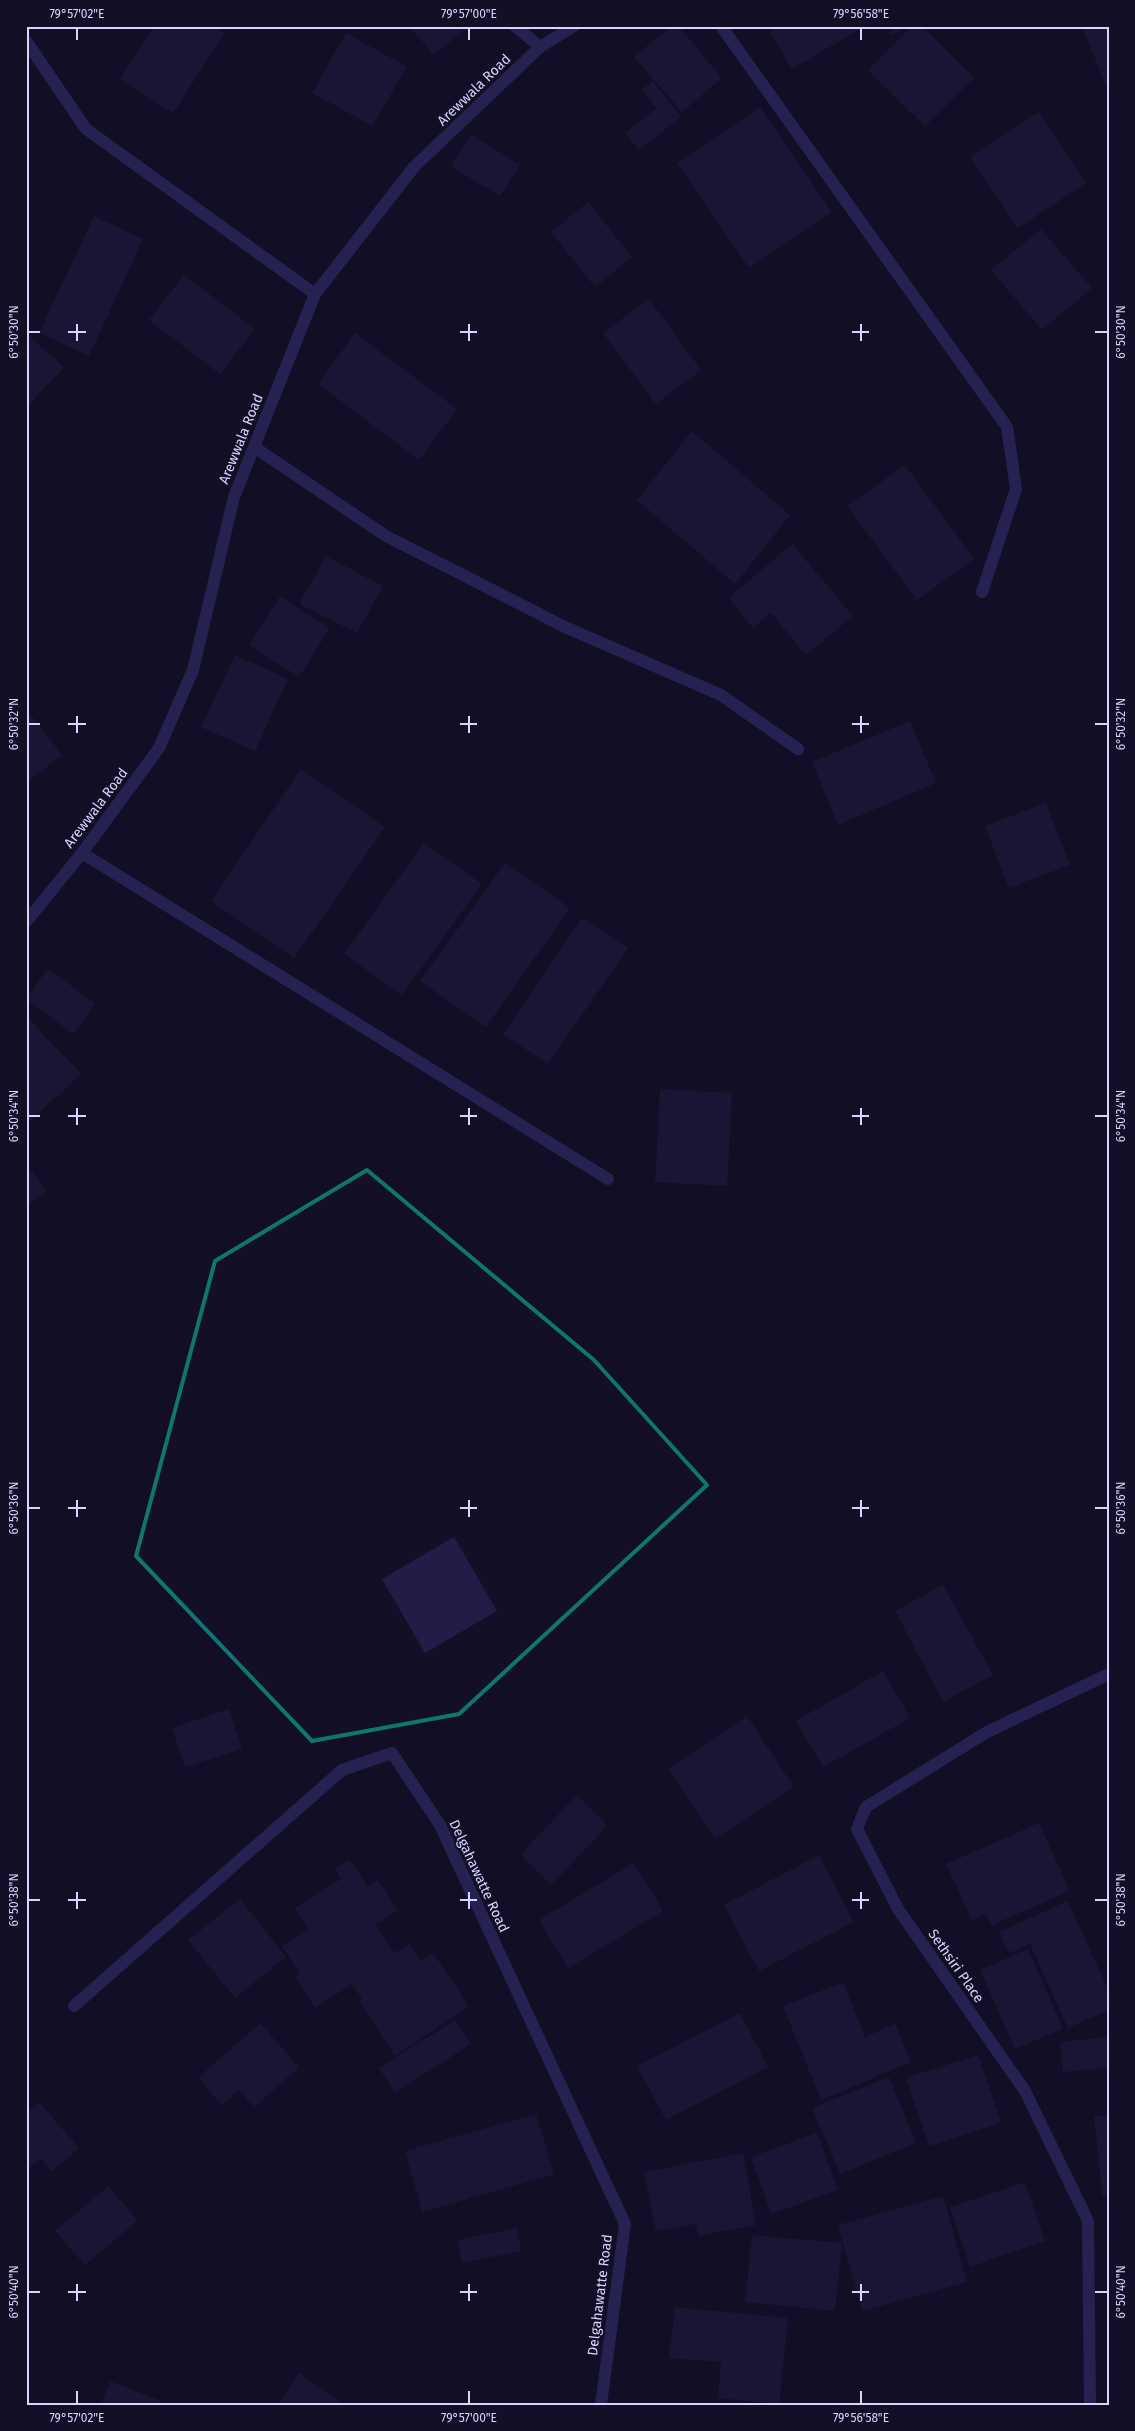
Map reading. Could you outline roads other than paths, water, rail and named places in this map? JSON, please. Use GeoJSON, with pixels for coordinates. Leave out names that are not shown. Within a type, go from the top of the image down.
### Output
{"type":"FeatureCollection","features":[{"type":"Feature","properties":{"kind":"street"},"geometry":{"type":"LineString","coordinates":[[515,26],[540,48]]}},
{"type":"Feature","properties":{"kind":"street","name":"Arewwala Road"},"geometry":{"type":"LineString","coordinates":[[26,922],[82,853],[159,748],[193,670],[234,497],[315,294],[414,167],[540,48],[574,26]]}},
{"type":"Feature","properties":{"kind":"street"},"geometry":{"type":"LineString","coordinates":[[721,26],[1007,427],[1016,489],[982,592]]}},
{"type":"Feature","properties":{"kind":"street"},"geometry":{"type":"LineString","coordinates":[[26,41],[86,129],[315,294]]}},
{"type":"Feature","properties":{"kind":"street"},"geometry":{"type":"LineString","coordinates":[[254,447],[386,536],[565,627],[721,694],[798,749]]}},
{"type":"Feature","properties":{"kind":"street"},"geometry":{"type":"LineString","coordinates":[[82,853],[608,1179]]}},
{"type":"Feature","properties":{"kind":"street","name":"Sethsiri Place"},"geometry":{"type":"LineString","coordinates":[[1090,2405],[1088,2221],[1024,2091],[898,1909],[857,1828],[866,1807],[987,1732],[1109,1674]]}},
{"type":"Feature","properties":{"kind":"street","name":"Delgahawatte Road"},"geometry":{"type":"LineString","coordinates":[[74,2006],[342,1770],[392,1753],[440,1825],[625,2224],[601,2405]]}}]}
